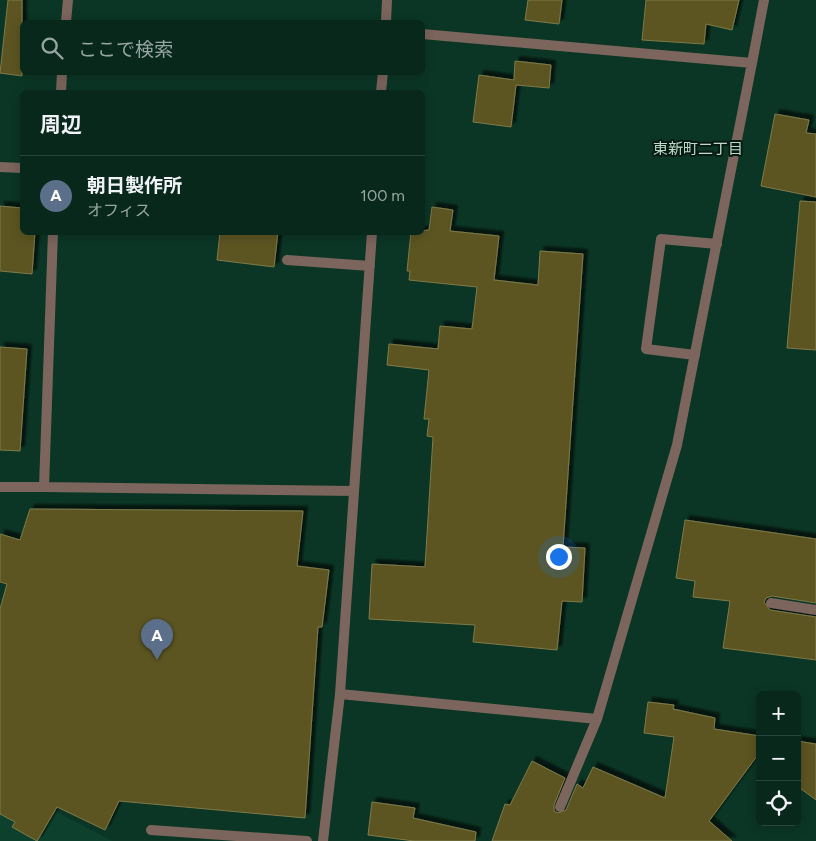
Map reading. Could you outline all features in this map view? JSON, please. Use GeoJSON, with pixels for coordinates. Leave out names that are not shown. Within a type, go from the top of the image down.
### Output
{"type":"FeatureCollection","features":[{"type":"Feature","properties":{"kind":"street"},"geometry":{"type":"LineString","coordinates":[[66,20],[68,0]]}},
{"type":"Feature","properties":{"kind":"street"},"geometry":{"type":"LineString","coordinates":[[386,20],[388,0]]}},
{"type":"Feature","properties":{"kind":"street"},"geometry":{"type":"LineString","coordinates":[[560,807],[598,719],[677,445],[764,0]]}},
{"type":"Feature","properties":{"kind":"street"},"geometry":{"type":"LineString","coordinates":[[425,34],[752,63]]}},
{"type":"Feature","properties":{"kind":"street"},"geometry":{"type":"LineString","coordinates":[[61,90],[62,75]]}},
{"type":"Feature","properties":{"kind":"street"},"geometry":{"type":"LineString","coordinates":[[381,90],[382,75]]}},
{"type":"Feature","properties":{"kind":"street"},"geometry":{"type":"LineString","coordinates":[[0,167],[20,168]]}},
{"type":"Feature","properties":{"kind":"street"},"geometry":{"type":"LineString","coordinates":[[44,487],[53,235]]}},
{"type":"Feature","properties":{"kind":"street"},"geometry":{"type":"LineString","coordinates":[[323,841],[340,694],[372,235]]}},
{"type":"Feature","properties":{"kind":"street"},"geometry":{"type":"LineString","coordinates":[[695,355],[646,349],[661,239],[717,244]]}},
{"type":"Feature","properties":{"kind":"street"},"geometry":{"type":"LineString","coordinates":[[287,260],[370,266]]}},
{"type":"Feature","properties":{"kind":"street"},"geometry":{"type":"LineString","coordinates":[[0,487],[354,491]]}},
{"type":"Feature","properties":{"kind":"street"},"geometry":{"type":"LineString","coordinates":[[771,603],[816,610]]}},
{"type":"Feature","properties":{"kind":"street"},"geometry":{"type":"LineString","coordinates":[[340,694],[598,719]]}},
{"type":"Feature","properties":{"kind":"street"},"geometry":{"type":"LineString","coordinates":[[151,830],[307,841]]}},
{"type":"Feature","properties":{"kind":"shaded area"},"geometry":{"type":"Polygon","coordinates":[[[0,782],[112,841],[0,841],[0,782]]]}},
{"type":"Feature","properties":{"kind":"building"},"geometry":{"type":"Polygon","coordinates":[[[8,0],[22,0],[20,75],[22,76],[0,73],[8,0]]]}},
{"type":"Feature","properties":{"kind":"building"},"geometry":{"type":"Polygon","coordinates":[[[528,0],[562,0],[559,24],[525,20],[528,0]]]}},
{"type":"Feature","properties":{"kind":"building"},"geometry":{"type":"Polygon","coordinates":[[[646,0],[739,0],[732,30],[706,24],[704,44],[642,40],[646,0]]]}},
{"type":"Feature","properties":{"kind":"building"},"geometry":{"type":"Polygon","coordinates":[[[515,61],[551,65],[549,88],[516,85],[511,127],[473,122],[479,75],[514,80],[515,61]]]}},
{"type":"Feature","properties":{"kind":"building"},"geometry":{"type":"Polygon","coordinates":[[[775,114],[809,120],[806,133],[816,134],[816,197],[761,186],[775,114]]]}},
{"type":"Feature","properties":{"kind":"building"},"geometry":{"type":"Polygon","coordinates":[[[800,201],[816,202],[816,350],[787,348],[800,201]]]}},
{"type":"Feature","properties":{"kind":"building"},"geometry":{"type":"Polygon","coordinates":[[[0,206],[20,208],[20,235],[35,235],[32,274],[0,271],[0,206]]]}},
{"type":"Feature","properties":{"kind":"building"},"geometry":{"type":"Polygon","coordinates":[[[432,207],[453,210],[450,231],[499,236],[494,280],[538,285],[540,251],[583,254],[563,547],[585,548],[582,602],[562,601],[557,650],[473,642],[475,625],[369,619],[372,564],[425,567],[433,437],[427,436],[429,419],[424,419],[429,370],[387,365],[389,344],[438,349],[440,326],[472,329],[477,287],[409,280],[410,271],[407,271],[411,235],[425,235],[425,230],[429,230],[432,207]]]}},
{"type":"Feature","properties":{"kind":"building"},"geometry":{"type":"Polygon","coordinates":[[[220,235],[278,235],[274,267],[217,260],[220,235]]]}},
{"type":"Feature","properties":{"kind":"building"},"geometry":{"type":"Polygon","coordinates":[[[0,347],[27,349],[20,451],[0,450],[0,347]]]}},
{"type":"Feature","properties":{"kind":"building"},"geometry":{"type":"Polygon","coordinates":[[[30,509],[303,511],[297,566],[329,570],[322,627],[318,627],[305,818],[119,801],[105,830],[57,807],[37,841],[12,827],[15,822],[0,814],[0,609],[7,584],[0,582],[0,534],[20,540],[30,509]]]}},
{"type":"Feature","properties":{"kind":"building"},"geometry":{"type":"Polygon","coordinates":[[[685,520],[816,539],[816,603],[772,596],[766,598],[764,602],[770,610],[816,617],[816,660],[723,648],[730,601],[693,597],[695,581],[676,578],[685,520]]]}},
{"type":"Feature","properties":{"kind":"building"},"geometry":{"type":"Polygon","coordinates":[[[648,702],[674,705],[673,709],[715,718],[714,729],[756,735],[756,757],[709,821],[732,841],[492,841],[505,804],[510,805],[532,761],[565,778],[554,805],[554,811],[558,813],[566,810],[577,784],[583,788],[593,767],[665,798],[674,737],[644,733],[648,702]]]}},
{"type":"Feature","properties":{"kind":"building"},"geometry":{"type":"Polygon","coordinates":[[[801,742],[816,744],[816,800],[801,789],[801,742]]]}},
{"type":"Feature","properties":{"kind":"building"},"geometry":{"type":"Polygon","coordinates":[[[372,802],[415,808],[413,818],[476,832],[475,841],[414,841],[368,835],[372,802]]]}},
{"type":"Feature","properties":{"kind":"place","name":"朝日製作所"},"geometry":{"type":"Point","coordinates":[157,660]}},
{"type":"Feature","properties":{"kind":"district","name":"東新町二丁目"},"geometry":{"type":"Point","coordinates":[698,149]}}]}
